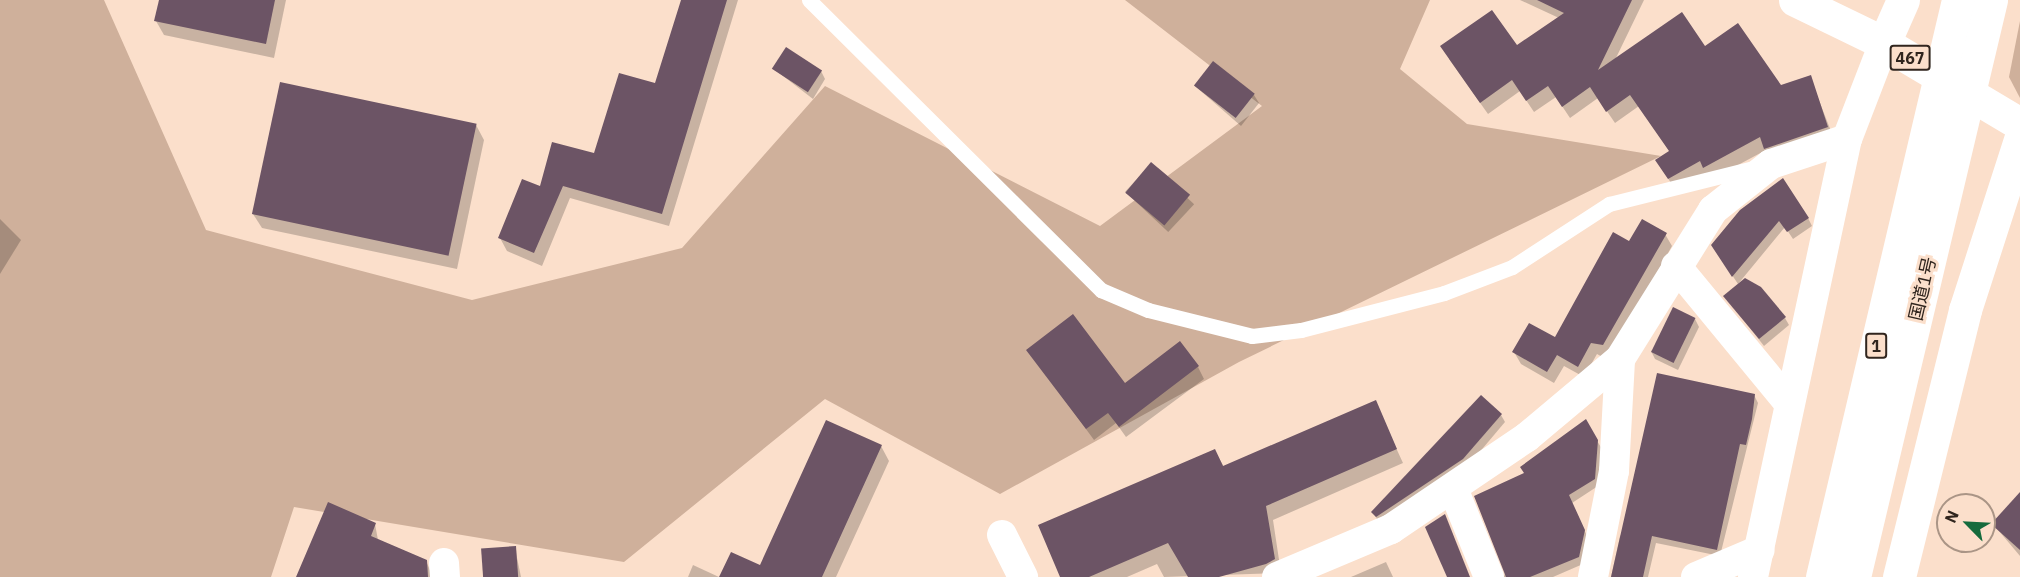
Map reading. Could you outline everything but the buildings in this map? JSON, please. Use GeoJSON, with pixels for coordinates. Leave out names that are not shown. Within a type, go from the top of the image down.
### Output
{"type":"FeatureCollection","features":[{"type":"Feature","properties":{"kind":"highway","name":"467"},"geometry":{"type":"LineString","coordinates":[[1796,0],[1874,37],[2020,124]]}},
{"type":"Feature","properties":{"kind":"highway"},"geometry":{"type":"LineString","coordinates":[[1874,37],[1903,0]]}},
{"type":"Feature","properties":{"kind":"highway","name":"国道1号"},"geometry":{"type":"LineString","coordinates":[[1854,577],[1991,0]]}},
{"type":"Feature","properties":{"kind":"highway","name":"国道1号"},"geometry":{"type":"LineString","coordinates":[[1822,577],[1954,15]]}},
{"type":"Feature","properties":{"kind":"highway"},"geometry":{"type":"LineString","coordinates":[[1899,577],[1965,310],[2020,140]]}},
{"type":"Feature","properties":{"kind":"street"},"geometry":{"type":"LineString","coordinates":[[1696,577],[1757,564],[1788,403],[1847,139],[1874,37],[1836,0]]}},
{"type":"Feature","properties":{"kind":"street"},"geometry":{"type":"LineString","coordinates":[[1277,577],[1391,529],[1454,491],[1620,359],[1713,210],[1771,164],[1847,139]]}},
{"type":"Feature","properties":{"kind":"street"},"geometry":{"type":"LineString","coordinates":[[1676,266],[1788,403]]}},
{"type":"Feature","properties":{"kind":"street"},"geometry":{"type":"LineString","coordinates":[[1593,577],[1614,471],[1620,359]]}},
{"type":"Feature","properties":{"kind":"street"},"geometry":{"type":"LineString","coordinates":[[1454,491],[1489,577]]}},
{"type":"Feature","properties":{"kind":"street"},"geometry":{"type":"LineString","coordinates":[[1002,534],[1023,577]]}},
{"type":"Feature","properties":{"kind":"lane"},"geometry":{"type":"LineString","coordinates":[[809,0],[1101,290],[1148,310],[1252,336],[1301,330],[1444,293],[1512,267],[1609,204],[1771,164]]}},
{"type":"Feature","properties":{"kind":"shaded area"},"geometry":{"type":"Polygon","coordinates":[[[0,0],[104,0],[206,230],[472,300],[682,248],[825,86],[1100,226],[1262,106],[1125,0],[1430,0],[1400,69],[1467,124],[1661,156],[1239,362],[1000,494],[825,399],[624,562],[294,507],[271,577],[0,577],[0,0]]]}},
{"type":"Feature","properties":{"kind":"shaded area"},"geometry":{"type":"Polygon","coordinates":[[[2020,21],[2020,98],[2009,77],[2020,21]]]}}]}
